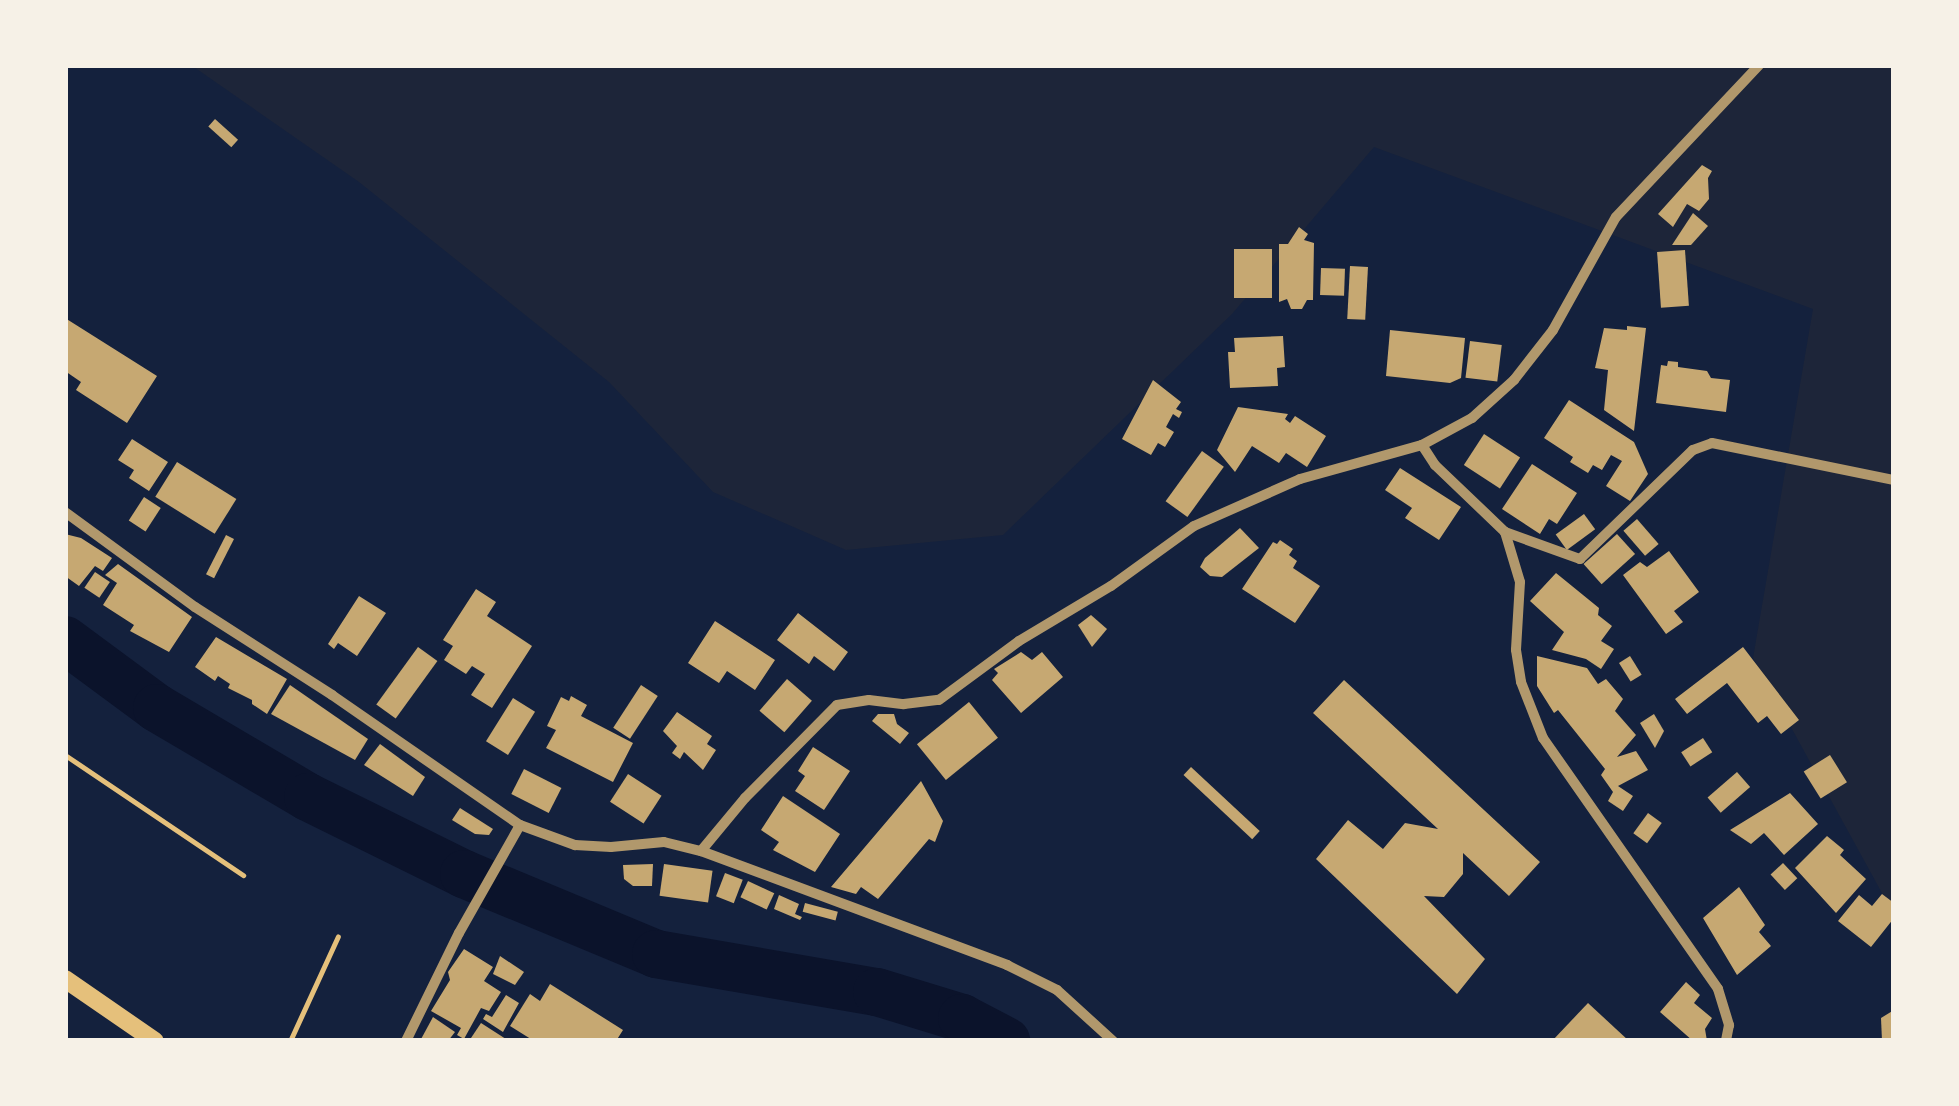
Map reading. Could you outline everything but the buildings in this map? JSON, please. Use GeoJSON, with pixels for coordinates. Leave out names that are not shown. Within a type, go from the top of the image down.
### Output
{"type":"FeatureCollection","features":[{"type":"Feature","properties":{"kind":"main road"},"geometry":{"type":"LineString","coordinates":[[65,980],[156,1041]]}},
{"type":"Feature","properties":{"kind":"street"},"geometry":{"type":"LineString","coordinates":[[701,851],[745,798],[837,705],[938,700],[1019,641],[1112,586],[1194,526],[1300,479],[1422,445],[1472,418],[1514,380],[1553,330],[1616,217],[1759,65]]}},
{"type":"Feature","properties":{"kind":"street"},"geometry":{"type":"LineString","coordinates":[[1422,445],[1435,466],[1505,532],[1580,559],[1693,450],[1712,443],[1894,480]]}},
{"type":"Feature","properties":{"kind":"street"},"geometry":{"type":"LineString","coordinates":[[65,512],[194,607],[332,695],[520,825],[574,844],[611,847],[664,842],[701,851],[1007,966],[1056,990],[1113,1041]]}},
{"type":"Feature","properties":{"kind":"street"},"geometry":{"type":"LineString","coordinates":[[1505,532],[1520,582],[1516,650],[1521,682],[1543,738],[1718,990],[1729,1024],[1726,1041]]}},
{"type":"Feature","properties":{"kind":"street"},"geometry":{"type":"LineString","coordinates":[[406,1041],[459,933],[520,825]]}},
{"type":"Feature","properties":{"kind":"path"},"geometry":{"type":"LineString","coordinates":[[65,755],[243,875]]}},
{"type":"Feature","properties":{"kind":"path"},"geometry":{"type":"LineString","coordinates":[[290,1041],[338,936]]}},
{"type":"Feature","properties":{"kind":"shaded area"},"geometry":{"type":"Polygon","coordinates":[[[191,65],[1894,65],[1894,915],[1753,658],[1813,309],[1374,147],[1232,314],[1003,535],[846,550],[713,492],[609,382],[359,182],[191,65]]]}},
{"type":"Feature","properties":{"kind":"waterway"},"geometry":{"type":"LineString","coordinates":[[65,640],[157,708],[308,797],[464,874],[656,954],[877,992],[962,1018],[1006,1041]]}}]}
